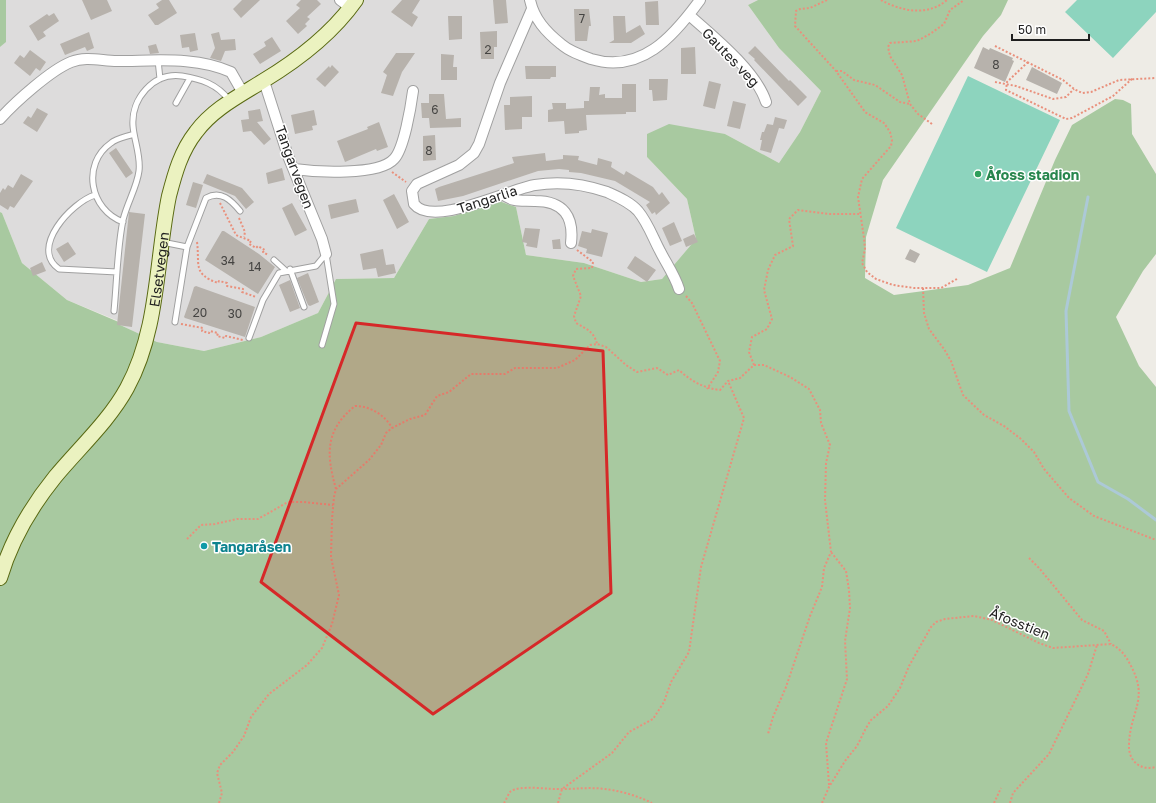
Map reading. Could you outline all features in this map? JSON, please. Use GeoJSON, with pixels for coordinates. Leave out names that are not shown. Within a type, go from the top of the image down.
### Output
{"type":"FeatureCollection","features":[{"type":"Feature","properties":{"kind":"main road","name":"Elsetvegen"},"geometry":{"type":"LineString","coordinates":[[0,578],[16,535],[32,509],[56,477],[108,416],[133,377],[147,335],[169,196],[182,156],[195,132],[205,121],[230,101],[310,49],[332,28],[349,3]]}},
{"type":"Feature","properties":{"kind":"street"},"geometry":{"type":"LineString","coordinates":[[531,5],[540,25],[552,37],[570,51],[597,61],[615,63],[634,60],[650,52],[673,33],[700,0]]}},
{"type":"Feature","properties":{"kind":"street"},"geometry":{"type":"LineString","coordinates":[[414,187],[422,180],[459,165],[474,153],[479,144],[486,119],[531,5]]}},
{"type":"Feature","properties":{"kind":"street","name":"Gautes veg"},"geometry":{"type":"LineString","coordinates":[[689,15],[748,71],[763,91],[766,102]]}},
{"type":"Feature","properties":{"kind":"street"},"geometry":{"type":"LineString","coordinates":[[0,119],[52,74],[74,61],[84,59],[116,61],[183,61],[225,69],[232,72],[243,93]]}},
{"type":"Feature","properties":{"kind":"street","name":"Tangarvegen"},"geometry":{"type":"LineString","coordinates":[[264,80],[294,169],[322,239],[326,254]]}},
{"type":"Feature","properties":{"kind":"street"},"geometry":{"type":"LineString","coordinates":[[294,169],[355,171],[382,165],[392,161],[397,154],[409,114],[413,91]]}},
{"type":"Feature","properties":{"kind":"street","name":"Tangarlia"},"geometry":{"type":"LineString","coordinates":[[414,187],[412,198],[414,204],[421,210],[429,211],[451,211],[464,208],[521,188],[552,183],[585,186],[618,196],[637,211],[645,222],[679,289]]}},
{"type":"Feature","properties":{"kind":"street"},"geometry":{"type":"LineString","coordinates":[[503,194],[513,201],[541,201],[550,203],[564,211],[569,217],[572,225],[571,243]]}},
{"type":"Feature","properties":{"kind":"lane"},"geometry":{"type":"LineString","coordinates":[[158,60],[160,79]]}},
{"type":"Feature","properties":{"kind":"lane"},"geometry":{"type":"LineString","coordinates":[[114,311],[123,222],[139,171],[133,115],[137,103],[151,84],[160,79],[179,76],[213,85],[230,101]]}},
{"type":"Feature","properties":{"kind":"lane"},"geometry":{"type":"LineString","coordinates":[[176,103],[190,78]]}},
{"type":"Feature","properties":{"kind":"lane"},"geometry":{"type":"LineString","coordinates":[[123,222],[106,213],[95,195],[93,174],[96,162],[103,150],[116,140],[134,134]]}},
{"type":"Feature","properties":{"kind":"lane"},"geometry":{"type":"LineString","coordinates":[[95,195],[85,198],[76,204],[63,219],[51,238],[48,246],[50,258],[59,269],[117,272]]}},
{"type":"Feature","properties":{"kind":"lane"},"geometry":{"type":"LineString","coordinates":[[175,321],[187,247],[203,201],[210,196],[217,195],[226,197],[240,211]]}},
{"type":"Feature","properties":{"kind":"lane"},"geometry":{"type":"LineString","coordinates":[[161,241],[187,247]]}},
{"type":"Feature","properties":{"kind":"lane"},"geometry":{"type":"LineString","coordinates":[[250,338],[263,300],[279,272],[316,266],[326,254]]}},
{"type":"Feature","properties":{"kind":"lane"},"geometry":{"type":"LineString","coordinates":[[322,345],[334,304],[326,254]]}},
{"type":"Feature","properties":{"kind":"lane"},"geometry":{"type":"LineString","coordinates":[[272,258],[287,270],[304,307]]}},
{"type":"Feature","properties":{"kind":"path"},"geometry":{"type":"LineString","coordinates":[[827,0],[810,8],[796,11],[795,26],[836,71],[865,112],[884,123],[890,132],[892,140],[886,153],[871,166],[862,179],[858,197],[859,214],[864,238],[862,263],[867,272],[876,279],[893,285],[941,288],[957,279]]}},
{"type":"Feature","properties":{"kind":"path"},"geometry":{"type":"LineString","coordinates":[[881,0],[896,8],[915,11],[932,8],[947,0]]}},
{"type":"Feature","properties":{"kind":"path"},"geometry":{"type":"LineString","coordinates":[[932,124],[918,114],[910,104],[902,74],[890,56],[888,47],[890,43],[917,40],[930,34],[944,24],[950,10],[964,0]]}},
{"type":"Feature","properties":{"kind":"path"},"geometry":{"type":"LineString","coordinates":[[995,46],[1063,80],[1074,90],[1087,93],[1119,80],[1133,78],[1156,78]]}},
{"type":"Feature","properties":{"kind":"path"},"geometry":{"type":"LineString","coordinates":[[1005,85],[1028,62]]}},
{"type":"Feature","properties":{"kind":"path"},"geometry":{"type":"LineString","coordinates":[[836,71],[842,71],[854,80],[875,86],[900,102],[910,104]]}},
{"type":"Feature","properties":{"kind":"path"},"geometry":{"type":"LineString","coordinates":[[1005,85],[1006,90],[1010,93],[1066,119],[1072,118],[1113,96],[1133,78]]}},
{"type":"Feature","properties":{"kind":"path"},"geometry":{"type":"LineString","coordinates":[[995,82],[1060,99],[1066,97],[1074,90]]}},
{"type":"Feature","properties":{"kind":"path"},"geometry":{"type":"LineString","coordinates":[[382,165],[414,187]]}},
{"type":"Feature","properties":{"kind":"path"},"geometry":{"type":"LineString","coordinates":[[217,195],[234,233],[242,239],[244,237],[256,248],[258,246],[265,250],[263,252],[272,258]]}},
{"type":"Feature","properties":{"kind":"path"},"geometry":{"type":"LineString","coordinates":[[754,365],[749,352],[752,337],[767,328],[772,319],[764,290],[768,270],[775,255],[793,246],[789,219],[798,210],[829,214],[859,214]]}},
{"type":"Feature","properties":{"kind":"path"},"geometry":{"type":"LineString","coordinates":[[240,211],[238,215],[245,232],[244,237]]}},
{"type":"Feature","properties":{"kind":"path"},"geometry":{"type":"LineString","coordinates":[[191,234],[196,238],[198,265],[202,275],[214,281],[227,283],[227,286],[243,289],[242,292],[250,295]]}},
{"type":"Feature","properties":{"kind":"path"},"geometry":{"type":"LineString","coordinates":[[571,243],[578,252],[593,262],[592,268],[576,269],[573,276],[581,296],[574,316],[576,323],[592,332],[595,336],[597,344]]}},
{"type":"Feature","properties":{"kind":"path"},"geometry":{"type":"LineString","coordinates":[[923,288],[924,313],[929,328],[948,355],[963,395],[984,415],[1004,426],[1021,439],[1034,452],[1044,469],[1075,503],[1094,516],[1156,540]]}},
{"type":"Feature","properties":{"kind":"path"},"geometry":{"type":"LineString","coordinates":[[679,289],[692,303],[720,361],[718,372],[707,389]]}},
{"type":"Feature","properties":{"kind":"path"},"geometry":{"type":"LineString","coordinates":[[175,321],[185,325],[203,328],[202,331],[209,333],[210,331],[218,333],[218,336],[233,338]]}},
{"type":"Feature","properties":{"kind":"path"},"geometry":{"type":"LineString","coordinates":[[336,489],[369,460],[381,445],[386,433],[392,428],[410,419],[425,415],[437,396],[449,392],[471,374],[505,374],[515,368],[557,368],[575,360],[590,345],[597,344],[606,347],[626,365],[637,372],[657,368],[668,375],[679,370],[689,379],[707,389],[720,390],[728,381],[740,378],[754,365],[764,366],[790,377],[809,389],[820,410],[821,423],[830,445],[826,463],[825,500],[831,552],[824,568],[822,588],[810,616],[768,734]]}},
{"type":"Feature","properties":{"kind":"path"},"geometry":{"type":"LineString","coordinates":[[558,803],[562,789],[612,753],[629,732],[653,719],[664,702],[671,682],[689,652],[701,567],[744,418],[728,381]]}},
{"type":"Feature","properties":{"kind":"path"},"geometry":{"type":"LineString","coordinates":[[219,803],[222,793],[217,773],[220,765],[244,736],[251,717],[269,694],[307,665],[322,648],[332,624],[339,595],[331,557],[333,505],[336,489],[329,466],[330,441],[342,417],[355,406],[363,406],[386,417],[392,428]]}},
{"type":"Feature","properties":{"kind":"path"},"geometry":{"type":"LineString","coordinates":[[187,539],[201,525],[215,524],[237,519],[258,519],[288,502],[333,505]]}},
{"type":"Feature","properties":{"kind":"path"},"geometry":{"type":"LineString","coordinates":[[829,787],[829,769],[826,743],[848,679],[844,641],[850,608],[846,571],[831,552]]}},
{"type":"Feature","properties":{"kind":"path"},"geometry":{"type":"LineString","coordinates":[[1029,558],[1040,568],[1082,620],[1104,631],[1111,644],[1118,648],[1127,657],[1137,676],[1140,687],[1138,705],[1129,744],[1130,754],[1134,762],[1141,767],[1156,767]]}},
{"type":"Feature","properties":{"kind":"path","name":"Åfosstien"},"geometry":{"type":"LineString","coordinates":[[822,803],[829,787],[845,761],[858,746],[871,720],[888,706],[900,688],[909,666],[936,622],[974,616],[992,620],[1039,643],[1053,648],[1111,644]]}},
{"type":"Feature","properties":{"kind":"path"},"geometry":{"type":"LineString","coordinates":[[1010,803],[1013,793],[1049,754],[1088,674],[1097,645]]}},
{"type":"Feature","properties":{"kind":"path"},"geometry":{"type":"LineString","coordinates":[[504,803],[510,792],[514,790],[536,788],[562,789],[578,787],[606,789],[642,798],[652,803]]}},
{"type":"Feature","properties":{"kind":"path"},"geometry":{"type":"LineString","coordinates":[[994,803],[1001,788]]}},
{"type":"Feature","properties":{"kind":"highlighted area"},"geometry":{"type":"Polygon","coordinates":[[[356,323],[603,351],[611,593],[433,714],[261,582],[356,323]]]}},
{"type":"Feature","properties":{"kind":"shaded area"},"geometry":{"type":"Polygon","coordinates":[[[6,0],[758,0],[748,5],[779,48],[821,91],[800,132],[779,163],[725,134],[647,157],[687,199],[696,239],[662,279],[641,282],[584,263],[526,255],[516,207],[499,201],[454,216],[429,219],[394,278],[336,279],[318,313],[261,337],[204,351],[157,342],[118,324],[121,322],[67,300],[22,263],[2,213],[0,212],[0,47],[6,41],[6,0]]]}},
{"type":"Feature","properties":{"kind":"green space"},"geometry":{"type":"Polygon","coordinates":[[[0,0],[6,0],[6,42],[0,47],[0,0]]]}},
{"type":"Feature","properties":{"kind":"green space"},"geometry":{"type":"Polygon","coordinates":[[[758,0],[1008,0],[1001,15],[983,36],[883,180],[866,237],[865,278],[894,295],[968,285],[1010,268],[1055,160],[1072,125],[1115,99],[1123,100],[1131,104],[1132,134],[1156,174],[1156,254],[1143,271],[1116,317],[1139,366],[1156,387],[1156,803],[0,803],[0,212],[2,213],[22,263],[67,300],[121,323],[118,324],[157,342],[204,351],[261,337],[318,313],[336,279],[394,278],[429,219],[454,216],[499,201],[516,207],[526,255],[584,263],[641,282],[662,279],[696,239],[687,199],[647,157],[647,134],[669,124],[725,134],[779,163],[800,132],[821,91],[779,48],[748,5],[758,0]]]}},
{"type":"Feature","properties":{"kind":"green space"},"geometry":{"type":"Polygon","coordinates":[[[1077,0],[1156,0],[1156,12],[1113,58],[1065,12],[1077,0]]]}},
{"type":"Feature","properties":{"kind":"green space","name":"Åfoss stadion"},"geometry":{"type":"Polygon","coordinates":[[[968,76],[1060,120],[987,272],[896,228],[968,76]]]}},
{"type":"Feature","properties":{"kind":"building"},"geometry":{"type":"Polygon","coordinates":[[[82,0],[107,0],[112,11],[91,20],[82,0]]]}},
{"type":"Feature","properties":{"kind":"building"},"geometry":{"type":"Polygon","coordinates":[[[162,0],[169,0],[177,13],[158,25],[155,25],[148,15],[159,8],[156,4],[162,0]]]}},
{"type":"Feature","properties":{"kind":"building"},"geometry":{"type":"Polygon","coordinates":[[[242,0],[260,0],[241,18],[233,9],[242,0]]]}},
{"type":"Feature","properties":{"kind":"building"},"geometry":{"type":"Polygon","coordinates":[[[301,0],[317,0],[321,4],[307,17],[310,19],[305,24],[307,26],[298,34],[286,21],[300,8],[296,5],[301,0]]]}},
{"type":"Feature","properties":{"kind":"building"},"geometry":{"type":"Polygon","coordinates":[[[402,0],[420,0],[412,13],[418,17],[412,27],[391,12],[402,0]]]}},
{"type":"Feature","properties":{"kind":"building"},"geometry":{"type":"Polygon","coordinates":[[[493,0],[506,0],[508,23],[495,24],[493,0]]]}},
{"type":"Feature","properties":{"kind":"building"},"geometry":{"type":"Polygon","coordinates":[[[658,1],[659,25],[646,25],[645,2],[658,1]]]}},
{"type":"Feature","properties":{"kind":"building"},"geometry":{"type":"Polygon","coordinates":[[[574,9],[589,9],[591,26],[589,26],[587,41],[575,41],[574,9]]]}},
{"type":"Feature","properties":{"kind":"building"},"geometry":{"type":"Polygon","coordinates":[[[54,13],[59,21],[43,32],[46,36],[38,41],[29,26],[47,14],[49,16],[54,13]]]}},
{"type":"Feature","properties":{"kind":"building"},"geometry":{"type":"Polygon","coordinates":[[[448,16],[462,16],[462,39],[449,40],[448,16]]]}},
{"type":"Feature","properties":{"kind":"building"},"geometry":{"type":"Polygon","coordinates":[[[613,16],[625,16],[626,33],[640,25],[645,34],[631,43],[609,43],[614,40],[613,16]]]}},
{"type":"Feature","properties":{"kind":"building"},"geometry":{"type":"Polygon","coordinates":[[[497,31],[497,47],[494,47],[494,59],[481,59],[480,32],[497,31]]]}},
{"type":"Feature","properties":{"kind":"building"},"geometry":{"type":"Polygon","coordinates":[[[89,32],[94,48],[87,51],[85,47],[65,55],[60,44],[89,32]]]}},
{"type":"Feature","properties":{"kind":"building"},"geometry":{"type":"Polygon","coordinates":[[[219,32],[221,40],[235,39],[236,50],[225,51],[221,61],[210,58],[215,48],[211,34],[219,32]]]}},
{"type":"Feature","properties":{"kind":"building"},"geometry":{"type":"Polygon","coordinates":[[[195,33],[198,50],[190,52],[189,47],[182,48],[180,35],[195,33]]]}},
{"type":"Feature","properties":{"kind":"building"},"geometry":{"type":"Polygon","coordinates":[[[272,37],[281,51],[260,64],[253,54],[266,46],[264,42],[272,37]]]}},
{"type":"Feature","properties":{"kind":"building"},"geometry":{"type":"Polygon","coordinates":[[[156,44],[159,53],[150,54],[148,46],[156,44]]]}},
{"type":"Feature","properties":{"kind":"building"},"geometry":{"type":"Polygon","coordinates":[[[755,46],[807,97],[798,106],[748,53],[755,46]]]}},
{"type":"Feature","properties":{"kind":"building"},"geometry":{"type":"Polygon","coordinates":[[[695,47],[696,74],[681,74],[681,48],[695,47]]]}},
{"type":"Feature","properties":{"kind":"building"},"geometry":{"type":"Polygon","coordinates":[[[983,47],[989,50],[990,48],[1013,58],[1012,60],[1014,61],[1005,82],[974,68],[983,47]]]}},
{"type":"Feature","properties":{"kind":"building"},"geometry":{"type":"Polygon","coordinates":[[[30,50],[46,62],[40,71],[36,68],[30,76],[14,63],[20,55],[24,58],[30,50]]]}},
{"type":"Feature","properties":{"kind":"building"},"geometry":{"type":"Polygon","coordinates":[[[396,53],[415,53],[402,72],[393,96],[381,93],[387,75],[383,72],[396,53]]]}},
{"type":"Feature","properties":{"kind":"building"},"geometry":{"type":"Polygon","coordinates":[[[441,54],[454,55],[453,67],[457,67],[457,80],[441,80],[441,54]]]}},
{"type":"Feature","properties":{"kind":"building"},"geometry":{"type":"Polygon","coordinates":[[[332,65],[339,72],[325,87],[316,79],[329,66],[330,68],[332,65]]]}},
{"type":"Feature","properties":{"kind":"building"},"geometry":{"type":"Polygon","coordinates":[[[525,66],[556,66],[556,77],[551,77],[550,79],[526,79],[525,66]]]}},
{"type":"Feature","properties":{"kind":"building"},"geometry":{"type":"Polygon","coordinates":[[[1032,67],[1062,83],[1057,94],[1026,80],[1032,67]]]}},
{"type":"Feature","properties":{"kind":"building"},"geometry":{"type":"Polygon","coordinates":[[[649,79],[668,79],[667,100],[653,101],[652,90],[649,90],[649,79]]]}},
{"type":"Feature","properties":{"kind":"building"},"geometry":{"type":"Polygon","coordinates":[[[709,81],[721,84],[715,109],[703,106],[709,81]]]}},
{"type":"Feature","properties":{"kind":"building"},"geometry":{"type":"Polygon","coordinates":[[[622,84],[636,84],[636,112],[626,112],[626,114],[586,115],[587,130],[579,131],[579,133],[565,134],[564,121],[548,122],[548,110],[553,109],[552,103],[566,103],[566,109],[584,108],[584,101],[589,101],[590,87],[600,87],[599,95],[605,94],[605,98],[622,98],[622,84]]]}},
{"type":"Feature","properties":{"kind":"building"},"geometry":{"type":"Polygon","coordinates":[[[429,94],[444,94],[446,119],[461,118],[461,127],[430,128],[429,118],[422,118],[421,103],[429,103],[429,94]]]}},
{"type":"Feature","properties":{"kind":"building"},"geometry":{"type":"Polygon","coordinates":[[[532,96],[532,117],[522,117],[522,129],[505,130],[504,105],[510,105],[510,97],[532,96]]]}},
{"type":"Feature","properties":{"kind":"building"},"geometry":{"type":"Polygon","coordinates":[[[733,101],[746,104],[740,129],[727,126],[733,101]]]}},
{"type":"Feature","properties":{"kind":"building"},"geometry":{"type":"Polygon","coordinates":[[[37,108],[48,114],[37,132],[23,123],[28,116],[31,118],[37,108]]]}},
{"type":"Feature","properties":{"kind":"building"},"geometry":{"type":"Polygon","coordinates":[[[260,109],[263,121],[257,122],[271,139],[264,145],[251,131],[243,132],[241,120],[249,119],[248,111],[260,109]]]}},
{"type":"Feature","properties":{"kind":"building"},"geometry":{"type":"Polygon","coordinates":[[[314,110],[317,125],[312,126],[313,130],[295,134],[291,115],[314,110]]]}},
{"type":"Feature","properties":{"kind":"building"},"geometry":{"type":"Polygon","coordinates":[[[775,117],[787,120],[784,129],[779,128],[771,153],[760,150],[762,132],[764,132],[767,124],[773,125],[775,117]]]}},
{"type":"Feature","properties":{"kind":"building"},"geometry":{"type":"Polygon","coordinates":[[[379,122],[388,147],[377,151],[376,149],[345,162],[337,141],[368,129],[367,127],[379,122]]]}},
{"type":"Feature","properties":{"kind":"building"},"geometry":{"type":"Polygon","coordinates":[[[435,135],[436,160],[423,161],[423,136],[435,135]]]}},
{"type":"Feature","properties":{"kind":"building"},"geometry":{"type":"Polygon","coordinates":[[[116,148],[133,173],[126,178],[109,153],[116,148]]]}},
{"type":"Feature","properties":{"kind":"building"},"geometry":{"type":"Polygon","coordinates":[[[545,153],[546,161],[563,159],[563,155],[579,156],[578,160],[597,165],[598,158],[612,162],[611,167],[624,175],[626,171],[653,187],[659,195],[662,192],[670,203],[656,215],[655,212],[652,214],[646,205],[650,202],[615,181],[559,169],[538,171],[463,196],[438,201],[435,189],[439,187],[514,163],[512,157],[545,153]]]}},
{"type":"Feature","properties":{"kind":"building"},"geometry":{"type":"Polygon","coordinates":[[[282,168],[285,180],[268,184],[266,173],[282,168]]]}},
{"type":"Feature","properties":{"kind":"building"},"geometry":{"type":"Polygon","coordinates":[[[21,174],[33,181],[14,208],[10,206],[8,210],[0,205],[0,193],[3,188],[5,190],[8,185],[13,188],[21,174]]]}},
{"type":"Feature","properties":{"kind":"building"},"geometry":{"type":"Polygon","coordinates":[[[207,174],[242,188],[254,202],[246,209],[235,196],[203,183],[207,174]]]}},
{"type":"Feature","properties":{"kind":"building"},"geometry":{"type":"Polygon","coordinates":[[[193,182],[203,185],[196,208],[186,205],[193,182]]]}},
{"type":"Feature","properties":{"kind":"building"},"geometry":{"type":"Polygon","coordinates":[[[394,194],[409,222],[397,229],[383,200],[394,194]]]}},
{"type":"Feature","properties":{"kind":"building"},"geometry":{"type":"Polygon","coordinates":[[[356,199],[359,212],[331,219],[328,205],[356,199]]]}},
{"type":"Feature","properties":{"kind":"building"},"geometry":{"type":"Polygon","coordinates":[[[292,203],[307,230],[295,236],[282,208],[292,203]]]}},
{"type":"Feature","properties":{"kind":"building"},"geometry":{"type":"Polygon","coordinates":[[[129,212],[145,214],[132,327],[117,325],[129,212]]]}},
{"type":"Feature","properties":{"kind":"building"},"geometry":{"type":"Polygon","coordinates":[[[674,222],[682,241],[670,246],[662,228],[674,222]]]}},
{"type":"Feature","properties":{"kind":"building"},"geometry":{"type":"Polygon","coordinates":[[[525,228],[540,229],[537,248],[526,246],[527,243],[522,242],[525,228]]]}},
{"type":"Feature","properties":{"kind":"building"},"geometry":{"type":"Polygon","coordinates":[[[592,229],[608,233],[602,257],[586,253],[587,249],[578,246],[582,231],[591,233],[592,229]]]}},
{"type":"Feature","properties":{"kind":"building"},"geometry":{"type":"Polygon","coordinates":[[[222,231],[259,254],[275,267],[258,294],[205,260],[222,231]]]}},
{"type":"Feature","properties":{"kind":"building"},"geometry":{"type":"Polygon","coordinates":[[[694,234],[698,242],[686,247],[683,239],[694,234]]]}},
{"type":"Feature","properties":{"kind":"building"},"geometry":{"type":"Polygon","coordinates":[[[560,239],[561,249],[553,249],[552,240],[560,239]]]}},
{"type":"Feature","properties":{"kind":"building"},"geometry":{"type":"Polygon","coordinates":[[[68,242],[76,254],[64,262],[56,249],[68,242]]]}},
{"type":"Feature","properties":{"kind":"building"},"geometry":{"type":"Polygon","coordinates":[[[383,249],[386,265],[394,264],[396,273],[378,277],[376,268],[363,270],[360,254],[383,249]]]}},
{"type":"Feature","properties":{"kind":"building"},"geometry":{"type":"Polygon","coordinates":[[[910,249],[920,254],[915,263],[905,259],[910,249]]]}},
{"type":"Feature","properties":{"kind":"building"},"geometry":{"type":"Polygon","coordinates":[[[635,256],[656,270],[647,282],[627,268],[635,256]]]}},
{"type":"Feature","properties":{"kind":"building"},"geometry":{"type":"Polygon","coordinates":[[[42,262],[46,271],[33,276],[30,268],[42,262]]]}},
{"type":"Feature","properties":{"kind":"building"},"geometry":{"type":"Polygon","coordinates":[[[308,273],[319,302],[310,306],[308,305],[297,278],[308,273]]]}},
{"type":"Feature","properties":{"kind":"building"},"geometry":{"type":"Polygon","coordinates":[[[290,280],[300,308],[290,312],[279,285],[290,280]]]}},
{"type":"Feature","properties":{"kind":"building"},"geometry":{"type":"Polygon","coordinates":[[[196,286],[255,307],[245,337],[184,317],[194,287],[196,286]]]}},
{"type":"Feature","properties":{"kind":"waterway"},"geometry":{"type":"LineString","coordinates":[[1088,197],[1066,311],[1069,411],[1098,482],[1128,499],[1156,520]]}},
{"type":"Feature","properties":{"kind":"place","name":"Åfoss stadion"},"geometry":{"type":"Point","coordinates":[978,174]}},
{"type":"Feature","properties":{"kind":"place","name":"Tangaråsen"},"geometry":{"type":"Point","coordinates":[204,546]}}]}
